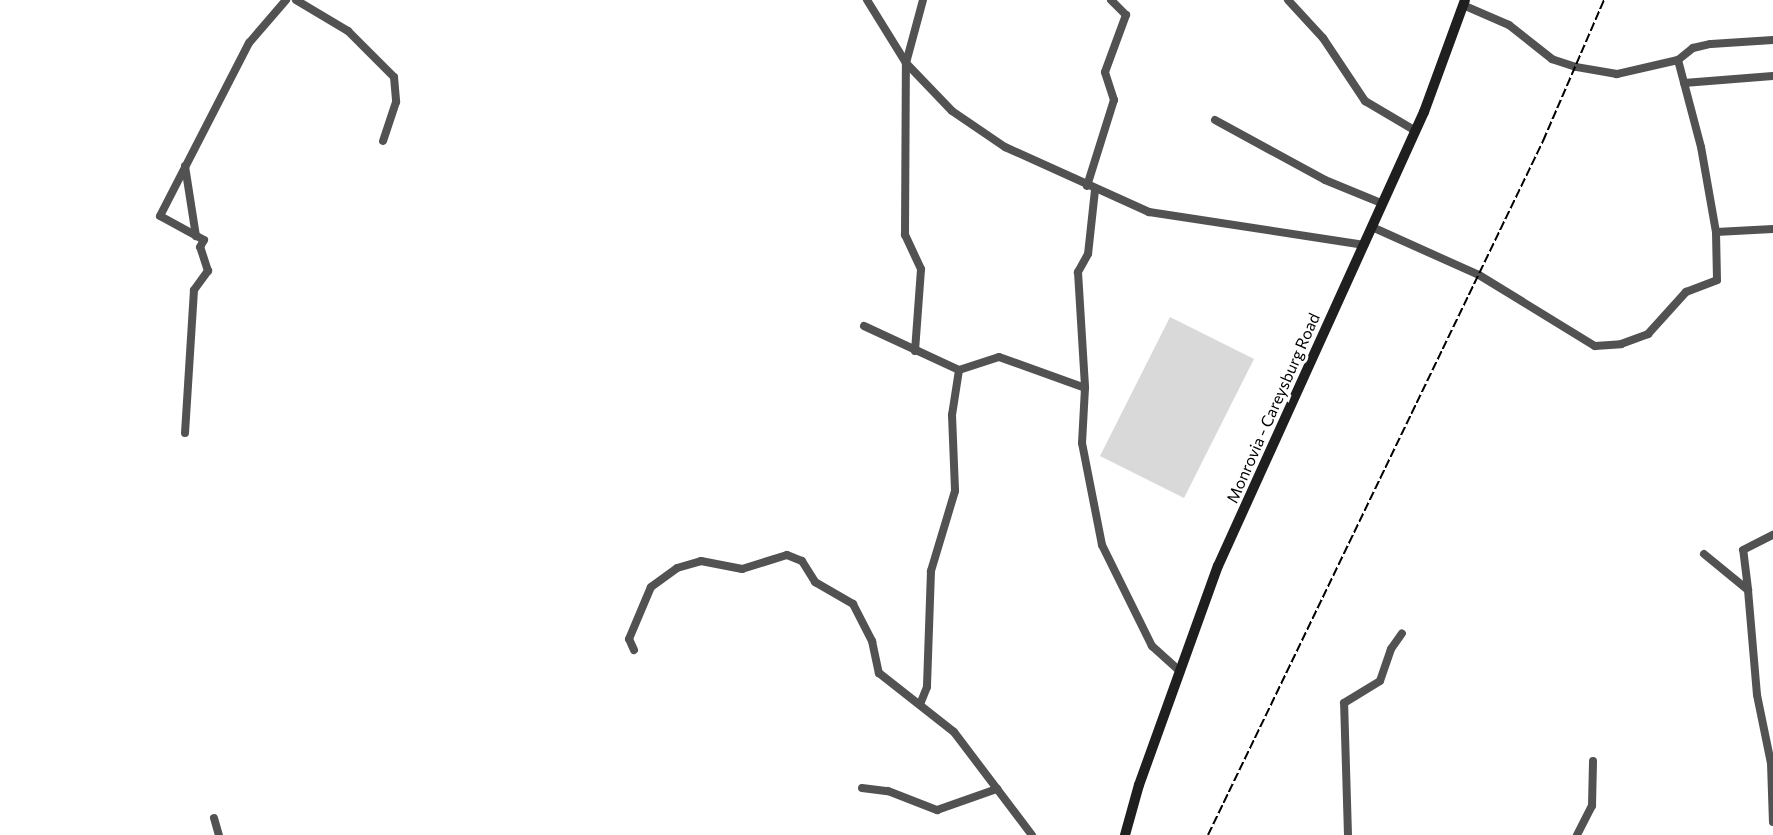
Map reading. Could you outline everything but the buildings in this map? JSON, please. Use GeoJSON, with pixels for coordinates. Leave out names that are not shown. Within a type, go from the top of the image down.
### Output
{"type":"FeatureCollection","features":[{"type":"Feature","properties":{"kind":"main road","name":"Monrovia - Careysburg Road"},"geometry":{"type":"LineString","coordinates":[[1125,835],[1218,566],[1372,227],[1414,130],[1464,2]]}},
{"type":"Feature","properties":{"kind":"street"},"geometry":{"type":"LineString","coordinates":[[185,433],[194,290],[208,271],[200,247],[204,240],[159,216],[249,43],[286,0]]}},
{"type":"Feature","properties":{"kind":"street"},"geometry":{"type":"LineString","coordinates":[[296,0],[348,31],[394,77],[396,102],[383,141]]}},
{"type":"Feature","properties":{"kind":"street"},"geometry":{"type":"LineString","coordinates":[[867,0],[906,63],[979,133],[1091,188],[1181,219],[1364,245]]}},
{"type":"Feature","properties":{"kind":"street"},"geometry":{"type":"LineString","coordinates":[[915,351],[921,269],[906,235],[906,63],[923,0]]}},
{"type":"Feature","properties":{"kind":"street"},"geometry":{"type":"LineString","coordinates":[[1111,0],[1126,15],[1106,72],[1114,100],[1091,188],[1088,254],[1078,272],[1085,388],[1082,443],[1102,545],[1152,646],[1180,671]]}},
{"type":"Feature","properties":{"kind":"street"},"geometry":{"type":"LineString","coordinates":[[1288,0],[1323,38],[1365,101],[1414,130]]}},
{"type":"Feature","properties":{"kind":"street"},"geometry":{"type":"LineString","coordinates":[[1464,2],[1509,25],[1552,59],[1576,67],[1617,74],[1678,60],[1693,48],[1711,44],[1773,40]]}},
{"type":"Feature","properties":{"kind":"street"},"geometry":{"type":"LineString","coordinates":[[1372,227],[1479,275],[1595,346],[1622,344],[1648,334],[1686,292],[1717,280],[1716,232],[1701,147],[1678,60]]}},
{"type":"Feature","properties":{"kind":"street"},"geometry":{"type":"LineString","coordinates":[[1684,83],[1773,76]]}},
{"type":"Feature","properties":{"kind":"street"},"geometry":{"type":"LineString","coordinates":[[1215,120],[1325,180],[1381,203]]}},
{"type":"Feature","properties":{"kind":"street"},"geometry":{"type":"LineString","coordinates":[[185,164],[196,236]]}},
{"type":"Feature","properties":{"kind":"street"},"geometry":{"type":"LineString","coordinates":[[1716,232],[1773,229]]}},
{"type":"Feature","properties":{"kind":"street"},"geometry":{"type":"LineString","coordinates":[[864,326],[959,370],[999,357],[1085,388]]}},
{"type":"Feature","properties":{"kind":"street"},"geometry":{"type":"LineString","coordinates":[[920,704],[927,687],[930,571],[956,490],[952,415],[959,370]]}},
{"type":"Feature","properties":{"kind":"street"},"geometry":{"type":"LineString","coordinates":[[1773,535],[1743,550],[1757,694],[1772,763],[1773,822]]}},
{"type":"Feature","properties":{"kind":"street"},"geometry":{"type":"LineString","coordinates":[[1704,554],[1748,590]]}},
{"type":"Feature","properties":{"kind":"street"},"geometry":{"type":"LineString","coordinates":[[634,650],[629,639],[651,587],[677,568],[701,561],[742,569],[787,555],[802,561],[815,582],[853,604],[872,641],[879,673],[954,732],[1032,835]]}},
{"type":"Feature","properties":{"kind":"street"},"geometry":{"type":"LineString","coordinates":[[1348,835],[1344,704],[1380,681],[1391,649],[1402,633]]}},
{"type":"Feature","properties":{"kind":"street"},"geometry":{"type":"LineString","coordinates":[[1577,835],[1592,806],[1593,761]]}},
{"type":"Feature","properties":{"kind":"street"},"geometry":{"type":"LineString","coordinates":[[862,788],[888,791],[937,810],[997,789]]}},
{"type":"Feature","properties":{"kind":"street"},"geometry":{"type":"LineString","coordinates":[[214,818],[219,835]]}},
{"type":"Feature","properties":{"kind":"shaded area"},"geometry":{"type":"Polygon","coordinates":[[[1170,317],[1254,359],[1184,498],[1100,456],[1170,317]]]}},
{"type":"Feature","properties":{"kind":"railway"},"geometry":{"type":"LineString","coordinates":[[1208,835],[1543,141],[1604,0]]}}]}
